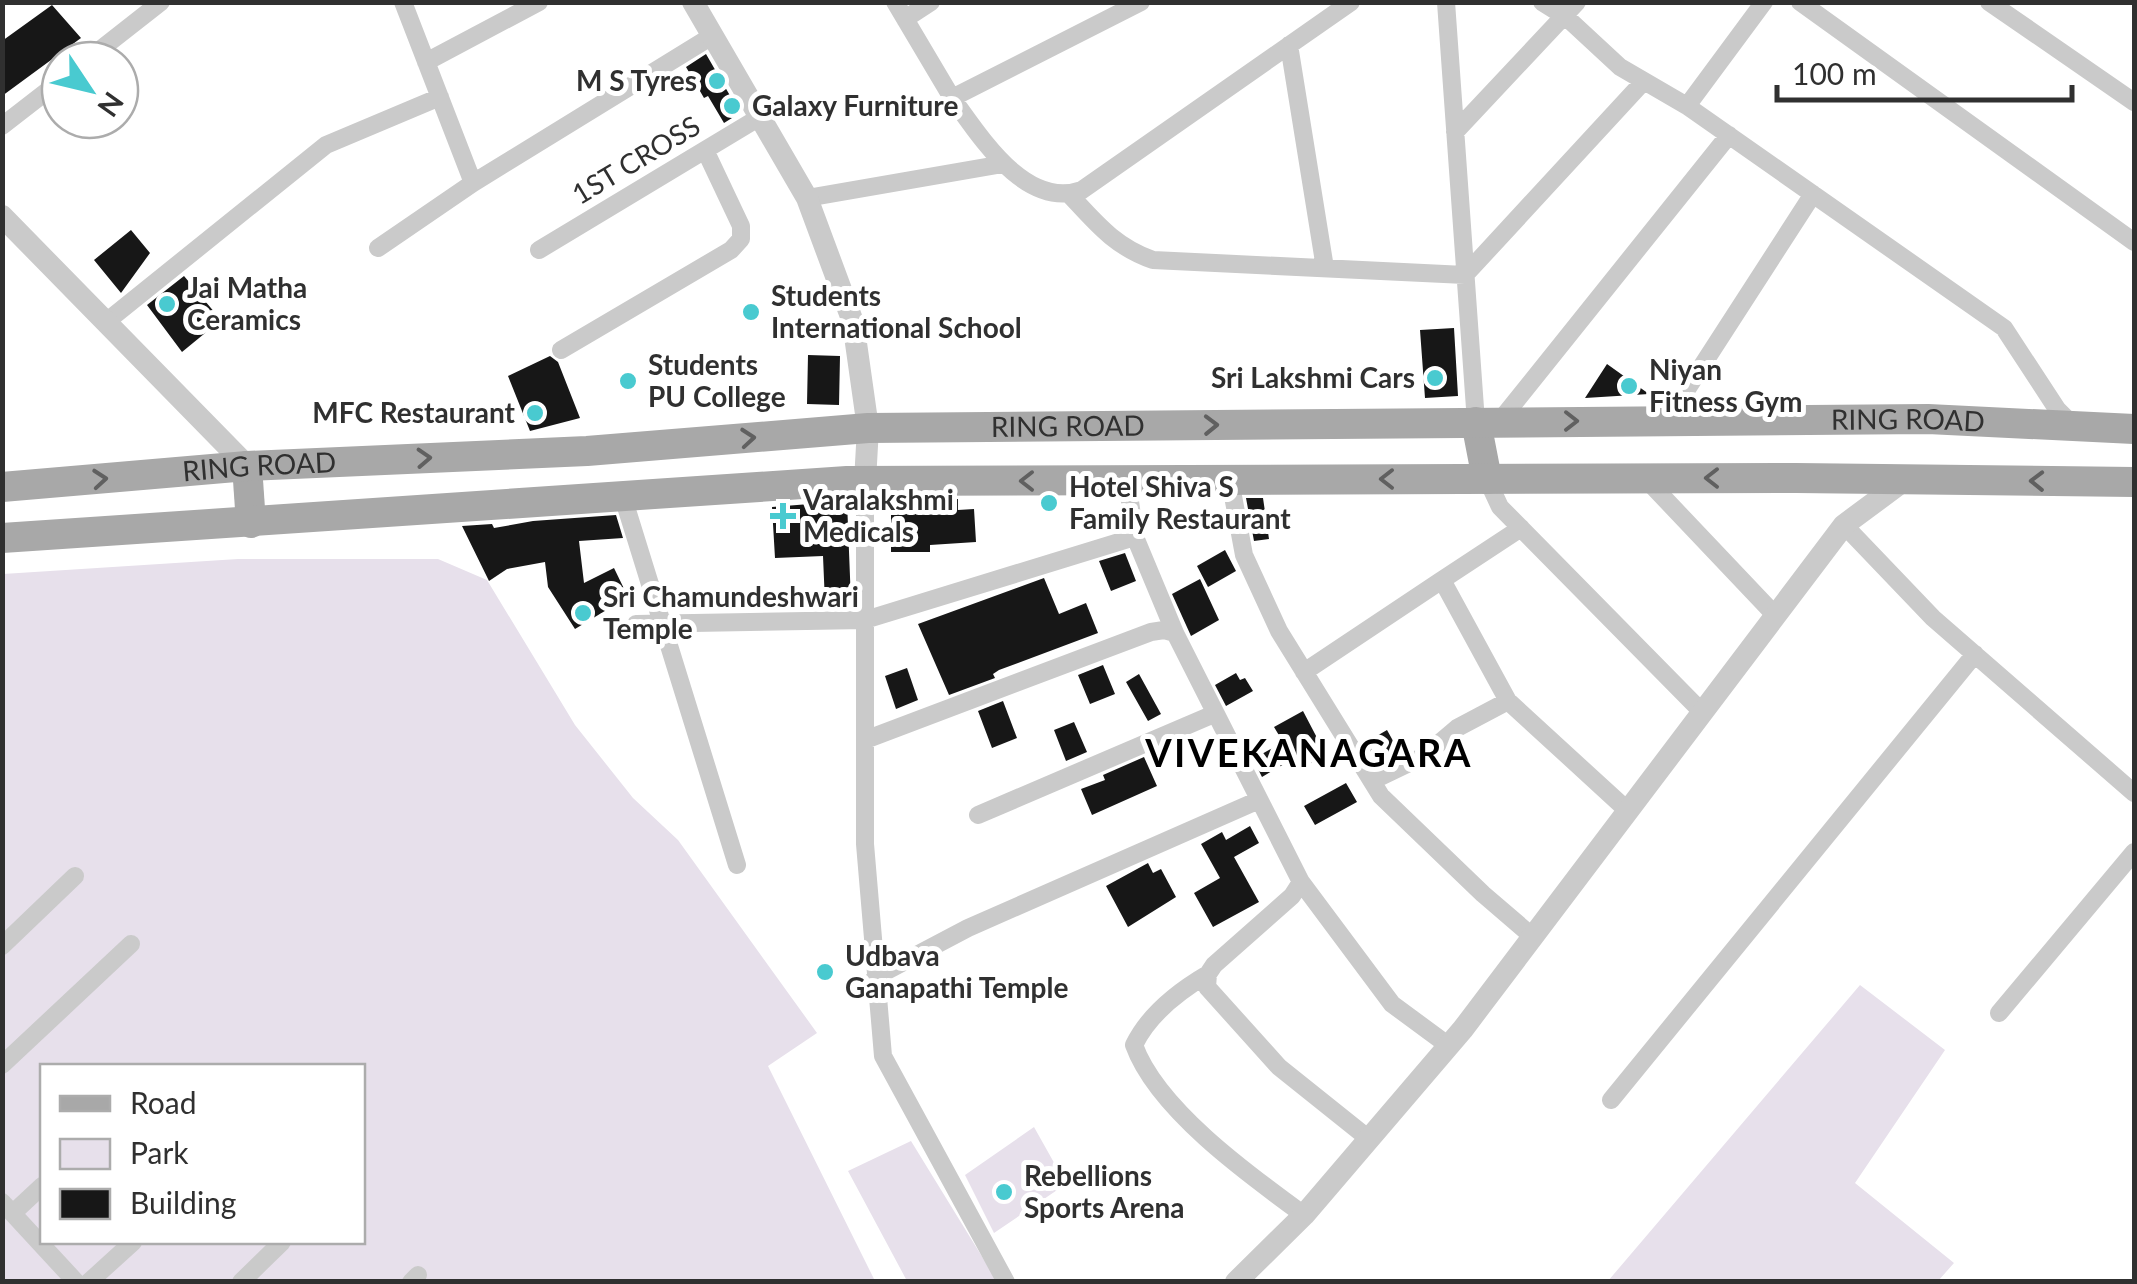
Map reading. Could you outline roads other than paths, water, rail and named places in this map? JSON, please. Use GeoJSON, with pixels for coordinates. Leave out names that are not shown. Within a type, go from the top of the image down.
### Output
{"type":"FeatureCollection","features":[{"type":"Feature","properties":{"kind":"main road","name":"RING ROAD"},"geometry":{"type":"LineString","coordinates":[[2,486],[247,466],[587,451],[868,428],[1928,419],[2134,429]]}},
{"type":"Feature","properties":{"kind":"main road"},"geometry":{"type":"LineString","coordinates":[[1487,422],[1487,479]]}},
{"type":"Feature","properties":{"kind":"main road"},"geometry":{"type":"LineString","coordinates":[[247,466],[251,524]]}},
{"type":"Feature","properties":{"kind":"main road","name":"RING ROAD"},"geometry":{"type":"LineString","coordinates":[[2,538],[866,481],[1645,478],[2134,482]]}},
{"type":"Feature","properties":{"kind":"street"},"geometry":{"type":"LineString","coordinates":[[113,40],[161,2]]}},
{"type":"Feature","properties":{"kind":"street"},"geometry":{"type":"LineString","coordinates":[[403,2],[473,183]]}},
{"type":"Feature","properties":{"kind":"street"},"geometry":{"type":"LineString","coordinates":[[426,62],[539,2]]}},
{"type":"Feature","properties":{"kind":"street"},"geometry":{"type":"LineString","coordinates":[[692,2],[807,198],[854,322],[868,428],[865,844],[883,1056],[1006,1282]]}},
{"type":"Feature","properties":{"kind":"street"},"geometry":{"type":"LineString","coordinates":[[894,2],[952,98],[1002,164],[1054,193],[1069,194],[1082,190],[1351,2]]}},
{"type":"Feature","properties":{"kind":"street"},"geometry":{"type":"LineString","coordinates":[[905,19],[931,2]]}},
{"type":"Feature","properties":{"kind":"street"},"geometry":{"type":"LineString","coordinates":[[952,98],[1142,2]]}},
{"type":"Feature","properties":{"kind":"street"},"geometry":{"type":"LineString","coordinates":[[1446,2],[1465,275],[1487,422]]}},
{"type":"Feature","properties":{"kind":"street"},"geometry":{"type":"LineString","coordinates":[[1542,2],[1571,10],[1620,67],[1688,106],[2004,328],[2057,409],[2075,427]]}},
{"type":"Feature","properties":{"kind":"street"},"geometry":{"type":"LineString","coordinates":[[1688,106],[1764,2]]}},
{"type":"Feature","properties":{"kind":"street"},"geometry":{"type":"LineString","coordinates":[[1800,2],[2134,242]]}},
{"type":"Feature","properties":{"kind":"street"},"geometry":{"type":"LineString","coordinates":[[1989,2],[2134,102]]}},
{"type":"Feature","properties":{"kind":"street"},"geometry":{"type":"LineString","coordinates":[[1455,132],[1571,10]]}},
{"type":"Feature","properties":{"kind":"street"},"geometry":{"type":"LineString","coordinates":[[378,248],[473,183],[712,36]]}},
{"type":"Feature","properties":{"kind":"street"},"geometry":{"type":"LineString","coordinates":[[1290,45],[1325,268]]}},
{"type":"Feature","properties":{"kind":"street"},"geometry":{"type":"LineString","coordinates":[[1465,275],[1644,81]]}},
{"type":"Feature","properties":{"kind":"street"},"geometry":{"type":"LineString","coordinates":[[2,126],[40,97]]}},
{"type":"Feature","properties":{"kind":"street"},"geometry":{"type":"LineString","coordinates":[[106,322],[326,145],[440,97]]}},
{"type":"Feature","properties":{"kind":"street","name":"1ST CROSS"},"geometry":{"type":"LineString","coordinates":[[539,250],[760,116]]}},
{"type":"Feature","properties":{"kind":"street"},"geometry":{"type":"LineString","coordinates":[[1487,422],[1729,135]]}},
{"type":"Feature","properties":{"kind":"street"},"geometry":{"type":"LineString","coordinates":[[561,350],[731,250],[741,239],[741,226],[706,152]]}},
{"type":"Feature","properties":{"kind":"street"},"geometry":{"type":"LineString","coordinates":[[807,198],[1002,164]]}},
{"type":"Feature","properties":{"kind":"street"},"geometry":{"type":"LineString","coordinates":[[1069,194],[1107,234],[1130,252],[1153,260],[1465,275]]}},
{"type":"Feature","properties":{"kind":"street"},"geometry":{"type":"LineString","coordinates":[[1666,420],[1813,194]]}},
{"type":"Feature","properties":{"kind":"street"},"geometry":{"type":"LineString","coordinates":[[2,216],[247,466]]}},
{"type":"Feature","properties":{"kind":"street"},"geometry":{"type":"LineString","coordinates":[[1645,478],[1776,615]]}},
{"type":"Feature","properties":{"kind":"street"},"geometry":{"type":"LineString","coordinates":[[1487,479],[1500,507],[1702,712]]}},
{"type":"Feature","properties":{"kind":"street"},"geometry":{"type":"LineString","coordinates":[[1236,1282],[1304,1215],[1449,1046],[1844,524],[1906,479]]}},
{"type":"Feature","properties":{"kind":"street"},"geometry":{"type":"LineString","coordinates":[[1127,480],[1134,537],[1175,633],[1301,882],[1392,1004],[1449,1046]]}},
{"type":"Feature","properties":{"kind":"street"},"geometry":{"type":"LineString","coordinates":[[1230,480],[1244,555],[1278,631],[1381,796],[1533,937]]}},
{"type":"Feature","properties":{"kind":"street"},"geometry":{"type":"LineString","coordinates":[[623,497],[737,865]]}},
{"type":"Feature","properties":{"kind":"street"},"geometry":{"type":"LineString","coordinates":[[1844,524],[1933,618],[2134,794]]}},
{"type":"Feature","properties":{"kind":"street"},"geometry":{"type":"LineString","coordinates":[[1304,672],[1522,528]]}},
{"type":"Feature","properties":{"kind":"street"},"geometry":{"type":"LineString","coordinates":[[636,624],[865,620],[1134,537]]}},
{"type":"Feature","properties":{"kind":"street"},"geometry":{"type":"LineString","coordinates":[[1442,580],[1508,702],[1628,811]]}},
{"type":"Feature","properties":{"kind":"street"},"geometry":{"type":"LineString","coordinates":[[865,740],[1152,632],[1175,633]]}},
{"type":"Feature","properties":{"kind":"street"},"geometry":{"type":"LineString","coordinates":[[1611,1100],[1974,654]]}},
{"type":"Feature","properties":{"kind":"street"},"geometry":{"type":"LineString","coordinates":[[1372,781],[1424,756],[1457,728],[1508,702]]}},
{"type":"Feature","properties":{"kind":"street"},"geometry":{"type":"LineString","coordinates":[[978,814],[1214,714]]}},
{"type":"Feature","properties":{"kind":"street"},"geometry":{"type":"LineString","coordinates":[[875,978],[968,928],[1259,800]]}},
{"type":"Feature","properties":{"kind":"street"},"geometry":{"type":"LineString","coordinates":[[2000,1013],[2134,852]]}},
{"type":"Feature","properties":{"kind":"street"},"geometry":{"type":"LineString","coordinates":[[2,946],[75,876]]}},
{"type":"Feature","properties":{"kind":"street"},"geometry":{"type":"LineString","coordinates":[[1301,882],[1292,896],[1208,974],[1151,1019],[1134,1045],[1140,1060],[1179,1115],[1304,1215]]}},
{"type":"Feature","properties":{"kind":"street"},"geometry":{"type":"LineString","coordinates":[[2,1065],[131,944]]}},
{"type":"Feature","properties":{"kind":"street"},"geometry":{"type":"LineString","coordinates":[[1208,974],[1207,987],[1279,1067],[1369,1139]]}},
{"type":"Feature","properties":{"kind":"street"},"geometry":{"type":"LineString","coordinates":[[40,1187],[8,1208],[40,1243]]}},
{"type":"Feature","properties":{"kind":"street"},"geometry":{"type":"LineString","coordinates":[[41,1244],[76,1282]]}},
{"type":"Feature","properties":{"kind":"street"},"geometry":{"type":"LineString","coordinates":[[90,1282],[130,1244]]}},
{"type":"Feature","properties":{"kind":"street"},"geometry":{"type":"LineString","coordinates":[[241,1282],[280,1244]]}},
{"type":"Feature","properties":{"kind":"place","name":"M S Tyres"},"geometry":{"type":"Point","coordinates":[717,81]}},
{"type":"Feature","properties":{"kind":"place","name":"Galaxy Furniture"},"geometry":{"type":"Point","coordinates":[732,106]}},
{"type":"Feature","properties":{"kind":"place","name":"Jai Matha Ceramics"},"geometry":{"type":"Point","coordinates":[167,304]}},
{"type":"Feature","properties":{"kind":"place","name":"Students International School"},"geometry":{"type":"Point","coordinates":[751,312]}},
{"type":"Feature","properties":{"kind":"place","name":"Sri Lakshmi Cars"},"geometry":{"type":"Point","coordinates":[1435,378]}},
{"type":"Feature","properties":{"kind":"place","name":"Students PU College"},"geometry":{"type":"Point","coordinates":[628,381]}},
{"type":"Feature","properties":{"kind":"place","name":"Niyan Fitness Gym"},"geometry":{"type":"Point","coordinates":[1629,386]}},
{"type":"Feature","properties":{"kind":"place","name":"MFC Restaurant"},"geometry":{"type":"Point","coordinates":[535,413]}},
{"type":"Feature","properties":{"kind":"place","name":"Hotel Shiva S Family Restaurant"},"geometry":{"type":"Point","coordinates":[1049,503]}},
{"type":"Feature","properties":{"kind":"place","name":"Varalakshmi Medicals"},"geometry":{"type":"Point","coordinates":[783,516]}},
{"type":"Feature","properties":{"kind":"place","name":"Sri Chamundeshwari Temple"},"geometry":{"type":"Point","coordinates":[583,613]}},
{"type":"Feature","properties":{"kind":"place","name":"Udbava Ganapathi Temple"},"geometry":{"type":"Point","coordinates":[825,972]}},
{"type":"Feature","properties":{"kind":"place","name":"Rebellions Sports Arena"},"geometry":{"type":"Point","coordinates":[1004,1192]}},
{"type":"Feature","properties":{"kind":"district","name":"VIVEKANAGARA"},"geometry":{"type":"Point","coordinates":[1309,754]}}]}
